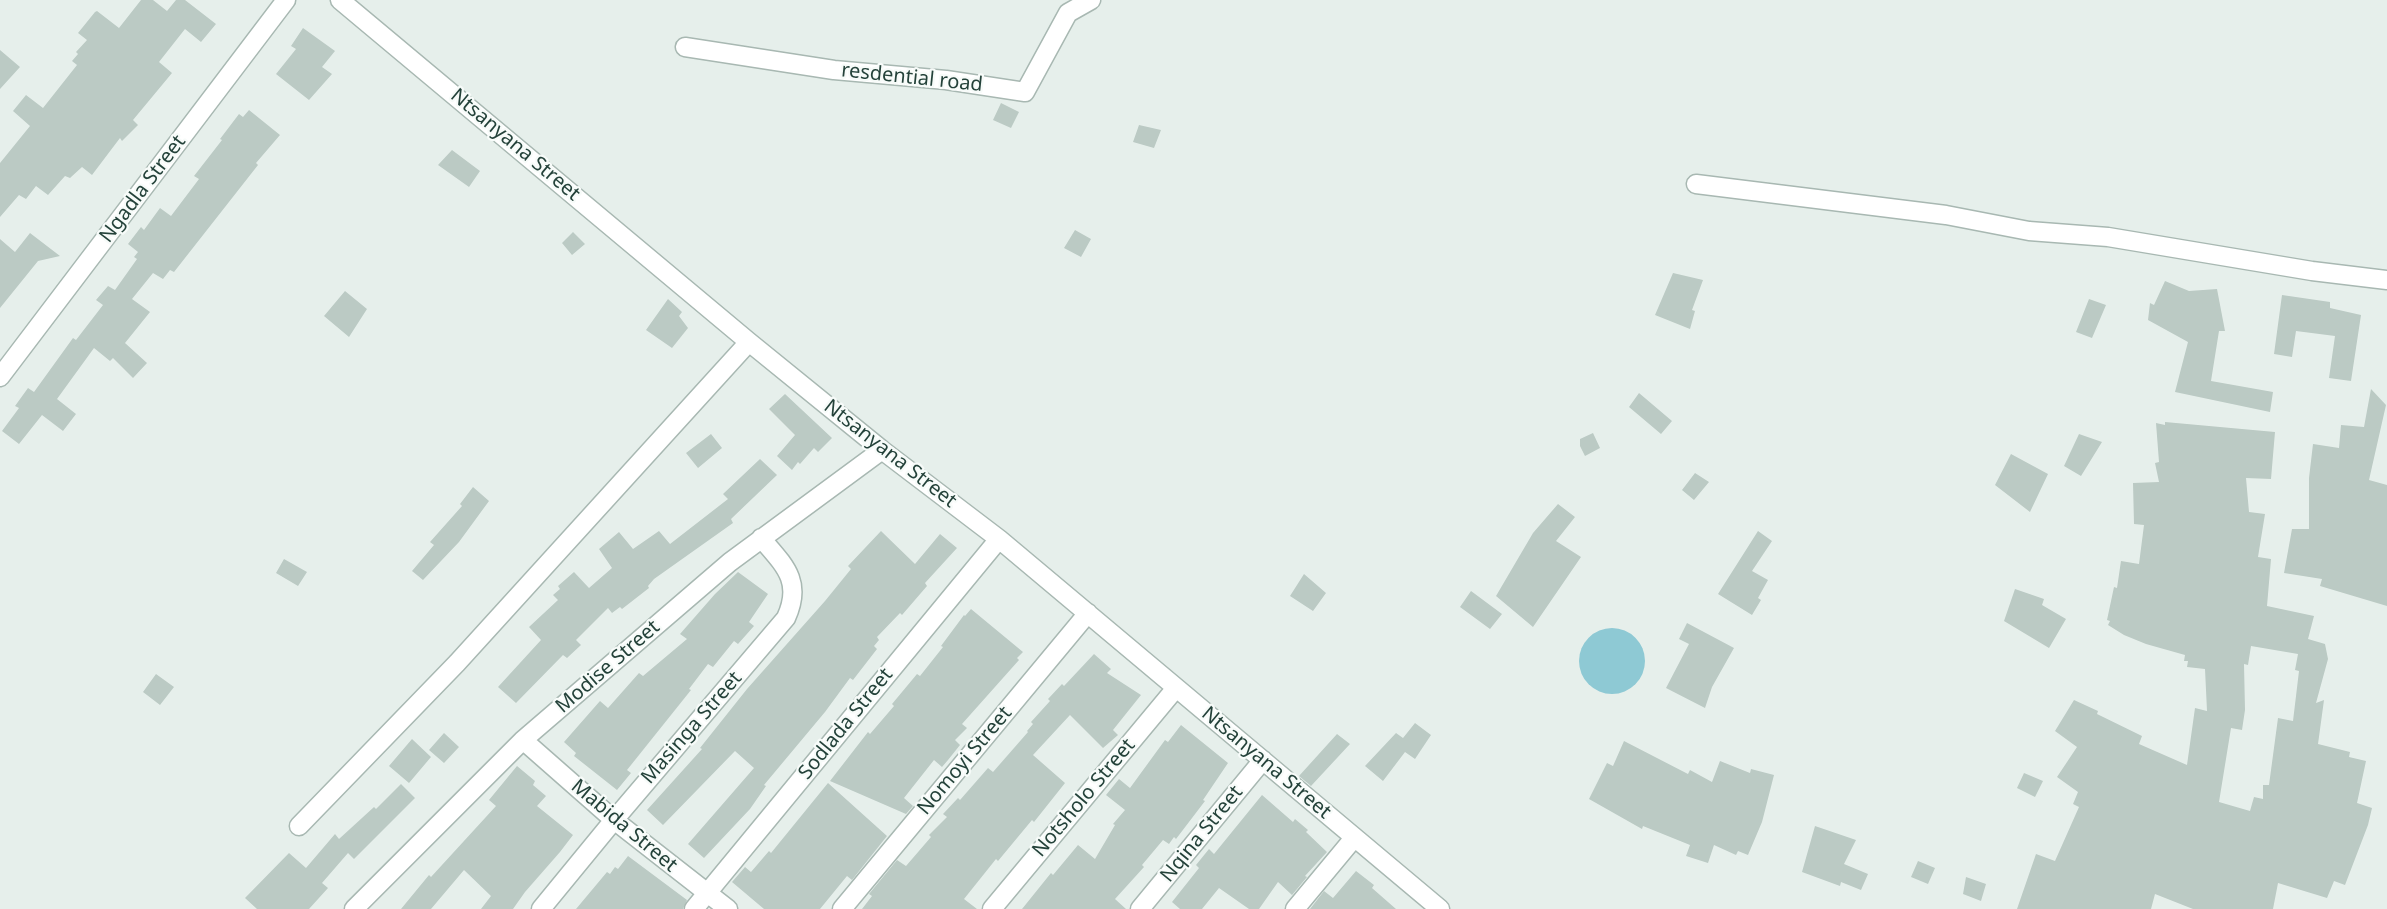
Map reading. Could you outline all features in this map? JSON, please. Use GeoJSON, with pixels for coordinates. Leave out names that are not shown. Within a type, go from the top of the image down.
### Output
{"type":"FeatureCollection","features":[{"type":"Feature","properties":{"kind":"street","name":"Ngadla Street"},"geometry":{"type":"LineString","coordinates":[[0,377],[286,0]]}},
{"type":"Feature","properties":{"kind":"street","name":"Ntsanyana Street"},"geometry":{"type":"LineString","coordinates":[[340,0],[749,342],[882,450],[999,539],[1440,909]]}},
{"type":"Feature","properties":{"kind":"street","name":"resdential road"},"geometry":{"type":"LineString","coordinates":[[685,47],[834,70],[946,80],[1025,92],[1068,14],[1091,0]]}},
{"type":"Feature","properties":{"kind":"street"},"geometry":{"type":"LineString","coordinates":[[1696,184],[1946,215],[2029,231],[2108,237],[2312,271],[2387,280]]}},
{"type":"Feature","properties":{"kind":"street"},"geometry":{"type":"LineString","coordinates":[[299,826],[465,654],[749,342]]}},
{"type":"Feature","properties":{"kind":"street","name":"Modise Street"},"geometry":{"type":"LineString","coordinates":[[354,909],[523,740],[730,562],[882,450]]}},
{"type":"Feature","properties":{"kind":"street","name":"Masinga Street"},"geometry":{"type":"LineString","coordinates":[[541,909],[786,618],[794,597],[792,580],[781,562],[761,538]]}},
{"type":"Feature","properties":{"kind":"street","name":"Sodlada Street"},"geometry":{"type":"LineString","coordinates":[[694,909],[999,539]]}},
{"type":"Feature","properties":{"kind":"street","name":"Nomoyi Street"},"geometry":{"type":"LineString","coordinates":[[842,909],[1088,613]]}},
{"type":"Feature","properties":{"kind":"street","name":"Notsholo Street"},"geometry":{"type":"LineString","coordinates":[[992,909],[1176,688]]}},
{"type":"Feature","properties":{"kind":"street","name":"Mabida Street"},"geometry":{"type":"LineString","coordinates":[[523,740],[614,820],[728,909]]}},
{"type":"Feature","properties":{"kind":"street","name":"Nqina Street"},"geometry":{"type":"LineString","coordinates":[[1140,909],[1263,760]]}},
{"type":"Feature","properties":{"kind":"street"},"geometry":{"type":"LineString","coordinates":[[1295,909],[1354,838]]}},
{"type":"Feature","properties":{"kind":"water"},"geometry":{"type":"Polygon","coordinates":[[[1606,628],[1618,628],[1630,633],[1640,643],[1645,661],[1643,674],[1630,689],[1618,694],[1606,694],[1594,689],[1584,679],[1579,667],[1579,655],[1584,643],[1594,633],[1606,628]]]}},
{"type":"Feature","properties":{"kind":"building"},"geometry":{"type":"Polygon","coordinates":[[[141,0],[153,0],[167,11],[176,0],[185,0],[216,24],[201,42],[185,29],[159,62],[172,73],[133,120],[138,125],[122,141],[120,138],[92,175],[82,167],[70,178],[65,176],[48,195],[36,186],[26,199],[19,195],[0,217],[0,163],[30,126],[13,111],[26,95],[43,108],[77,65],[72,61],[78,54],[76,52],[87,40],[78,33],[95,12],[97,11],[119,28],[141,0]]]}},
{"type":"Feature","properties":{"kind":"building"},"geometry":{"type":"Polygon","coordinates":[[[303,28],[335,51],[322,67],[332,74],[309,100],[276,74],[296,49],[291,46],[303,28]]]}},
{"type":"Feature","properties":{"kind":"building"},"geometry":{"type":"Polygon","coordinates":[[[0,50],[20,67],[0,89],[0,50]]]}},
{"type":"Feature","properties":{"kind":"building"},"geometry":{"type":"Polygon","coordinates":[[[1001,103],[1019,112],[1011,128],[993,120],[1001,103]]]}},
{"type":"Feature","properties":{"kind":"building"},"geometry":{"type":"Polygon","coordinates":[[[249,110],[280,135],[256,163],[258,165],[174,272],[170,270],[163,279],[153,273],[132,299],[150,312],[125,343],[147,363],[133,378],[113,358],[110,361],[94,348],[57,399],[76,414],[63,431],[42,415],[19,444],[2,431],[19,408],[15,406],[28,388],[34,392],[73,338],[76,340],[103,305],[96,300],[108,286],[115,290],[137,259],[134,257],[138,252],[128,244],[141,227],[144,230],[160,208],[171,216],[199,179],[194,176],[222,140],[220,139],[239,114],[243,117],[249,110]]]}},
{"type":"Feature","properties":{"kind":"building"},"geometry":{"type":"Polygon","coordinates":[[[1139,125],[1161,130],[1154,148],[1133,142],[1139,125]]]}},
{"type":"Feature","properties":{"kind":"building"},"geometry":{"type":"Polygon","coordinates":[[[452,150],[480,171],[469,187],[438,165],[452,150]]]}},
{"type":"Feature","properties":{"kind":"building"},"geometry":{"type":"Polygon","coordinates":[[[1075,230],[1091,239],[1081,257],[1064,248],[1075,230]]]}},
{"type":"Feature","properties":{"kind":"building"},"geometry":{"type":"Polygon","coordinates":[[[573,232],[585,244],[572,255],[562,243],[573,232]]]}},
{"type":"Feature","properties":{"kind":"building"},"geometry":{"type":"Polygon","coordinates":[[[30,233],[60,256],[38,261],[0,308],[0,239],[15,252],[30,233]]]}},
{"type":"Feature","properties":{"kind":"building"},"geometry":{"type":"Polygon","coordinates":[[[1673,273],[1703,280],[1692,310],[1695,311],[1690,329],[1655,315],[1673,273]]]}},
{"type":"Feature","properties":{"kind":"building"},"geometry":{"type":"Polygon","coordinates":[[[2165,281],[2189,291],[2217,289],[2225,331],[2219,331],[2211,381],[2273,392],[2270,412],[2175,392],[2188,342],[2148,320],[2150,303],[2154,305],[2165,281]]]}},
{"type":"Feature","properties":{"kind":"building"},"geometry":{"type":"Polygon","coordinates":[[[345,291],[367,309],[349,337],[324,316],[345,291]]]}},
{"type":"Feature","properties":{"kind":"building"},"geometry":{"type":"Polygon","coordinates":[[[2282,295],[2330,302],[2330,308],[2361,315],[2351,381],[2329,378],[2335,336],[2296,331],[2292,357],[2274,354],[2282,295]]]}},
{"type":"Feature","properties":{"kind":"building"},"geometry":{"type":"Polygon","coordinates":[[[668,299],[682,312],[679,316],[688,328],[672,348],[646,330],[668,299]]]}},
{"type":"Feature","properties":{"kind":"building"},"geometry":{"type":"Polygon","coordinates":[[[2089,299],[2106,305],[2092,338],[2076,332],[2089,299]]]}},
{"type":"Feature","properties":{"kind":"building"},"geometry":{"type":"Polygon","coordinates":[[[2371,389],[2386,405],[2369,480],[2387,485],[2387,606],[2320,586],[2322,579],[2284,573],[2292,529],[2309,529],[2309,478],[2313,444],[2339,448],[2341,425],[2364,427],[2371,389]]]}},
{"type":"Feature","properties":{"kind":"building"},"geometry":{"type":"Polygon","coordinates":[[[1639,393],[1672,421],[1661,434],[1629,407],[1639,393]]]}},
{"type":"Feature","properties":{"kind":"building"},"geometry":{"type":"Polygon","coordinates":[[[785,394],[832,438],[818,452],[814,448],[792,470],[777,456],[795,435],[769,409],[785,394]]]}},
{"type":"Feature","properties":{"kind":"building"},"geometry":{"type":"Polygon","coordinates":[[[2165,422],[2275,432],[2271,479],[2246,478],[2249,512],[2265,514],[2258,557],[2271,559],[2267,606],[2314,616],[2308,639],[2325,644],[2328,659],[2316,703],[2324,700],[2318,744],[2350,752],[2349,757],[2366,761],[2357,803],[2372,808],[2368,825],[2345,885],[2334,881],[2327,898],[2278,883],[2273,909],[2193,909],[2155,894],[2151,909],[2017,909],[2036,854],[2055,861],[2079,807],[2073,804],[2078,792],[2057,777],[2077,747],[2055,731],[2074,700],[2142,736],[2139,744],[2187,765],[2195,708],[2207,711],[2205,669],[2187,667],[2188,661],[2184,661],[2185,655],[2124,635],[2108,625],[2110,621],[2107,620],[2114,587],[2117,588],[2121,561],[2139,564],[2144,525],[2134,524],[2133,483],[2159,482],[2155,463],[2159,462],[2156,423],[2165,425],[2165,422]],[[2251,646],[2248,665],[2244,664],[2245,710],[2242,730],[2231,728],[2219,802],[2250,811],[2254,797],[2263,799],[2263,785],[2269,785],[2278,718],[2293,721],[2299,671],[2295,670],[2298,654],[2251,646]]]}},
{"type":"Feature","properties":{"kind":"building"},"geometry":{"type":"Polygon","coordinates":[[[1593,433],[1600,448],[1585,456],[1580,446],[1580,439],[1593,433]]]}},
{"type":"Feature","properties":{"kind":"building"},"geometry":{"type":"Polygon","coordinates":[[[711,434],[722,448],[698,468],[686,453],[711,434]]]}},
{"type":"Feature","properties":{"kind":"building"},"geometry":{"type":"Polygon","coordinates":[[[2079,434],[2102,442],[2081,476],[2064,466],[2079,434]]]}},
{"type":"Feature","properties":{"kind":"building"},"geometry":{"type":"Polygon","coordinates":[[[2011,454],[2048,474],[2030,512],[1995,485],[2011,454]]]}},
{"type":"Feature","properties":{"kind":"building"},"geometry":{"type":"Polygon","coordinates":[[[760,459],[777,475],[731,519],[733,523],[654,579],[648,586],[649,588],[622,609],[620,607],[612,613],[608,608],[576,640],[581,645],[567,658],[563,655],[516,703],[498,687],[541,640],[529,627],[558,600],[553,595],[560,589],[558,586],[574,572],[589,588],[612,568],[599,549],[619,532],[633,549],[659,531],[670,544],[728,499],[723,494],[760,459]]]}},
{"type":"Feature","properties":{"kind":"building"},"geometry":{"type":"Polygon","coordinates":[[[1695,473],[1709,482],[1694,500],[1682,490],[1695,473]]]}},
{"type":"Feature","properties":{"kind":"building"},"geometry":{"type":"Polygon","coordinates":[[[473,487],[489,501],[459,542],[423,580],[412,571],[434,545],[430,542],[462,506],[460,504],[473,487]]]}},
{"type":"Feature","properties":{"kind":"building"},"geometry":{"type":"Polygon","coordinates":[[[1558,504],[1575,517],[1556,541],[1581,557],[1533,627],[1496,596],[1533,533],[1558,504]]]}},
{"type":"Feature","properties":{"kind":"building"},"geometry":{"type":"Polygon","coordinates":[[[881,531],[915,564],[940,534],[957,548],[925,583],[927,586],[902,615],[900,613],[877,637],[879,640],[874,646],[877,649],[853,680],[850,678],[825,712],[764,785],[766,786],[750,809],[704,858],[688,844],[754,768],[735,751],[663,825],[647,810],[702,749],[700,748],[747,689],[825,601],[851,569],[848,566],[881,531]]]}},
{"type":"Feature","properties":{"kind":"building"},"geometry":{"type":"Polygon","coordinates":[[[1758,531],[1772,541],[1752,571],[1768,580],[1758,598],[1761,600],[1752,615],[1718,594],[1758,531]]]}},
{"type":"Feature","properties":{"kind":"building"},"geometry":{"type":"Polygon","coordinates":[[[284,559],[307,572],[298,586],[276,573],[284,559]]]}},
{"type":"Feature","properties":{"kind":"building"},"geometry":{"type":"Polygon","coordinates":[[[738,572],[768,594],[749,622],[754,626],[738,644],[734,641],[713,667],[708,664],[689,689],[691,690],[627,770],[631,773],[617,790],[574,756],[576,753],[564,742],[600,701],[608,708],[639,673],[643,676],[687,639],[680,634],[738,572]]]}},
{"type":"Feature","properties":{"kind":"building"},"geometry":{"type":"Polygon","coordinates":[[[1304,574],[1326,593],[1313,611],[1290,596],[1304,574]]]}},
{"type":"Feature","properties":{"kind":"building"},"geometry":{"type":"Polygon","coordinates":[[[2015,589],[2044,599],[2042,605],[2066,619],[2049,648],[2004,621],[2015,589]]]}},
{"type":"Feature","properties":{"kind":"building"},"geometry":{"type":"Polygon","coordinates":[[[1471,591],[1502,614],[1490,629],[1460,607],[1471,591]]]}},
{"type":"Feature","properties":{"kind":"building"},"geometry":{"type":"Polygon","coordinates":[[[971,609],[1023,652],[1017,658],[1019,660],[962,724],[967,728],[955,740],[960,745],[948,760],[942,767],[934,760],[904,798],[913,806],[906,814],[830,781],[868,732],[870,734],[894,706],[892,704],[917,674],[920,676],[964,615],[971,609]]]}},
{"type":"Feature","properties":{"kind":"building"},"geometry":{"type":"Polygon","coordinates":[[[1687,623],[1734,648],[1712,687],[1705,708],[1666,688],[1689,644],[1679,639],[1687,623]]]}},
{"type":"Feature","properties":{"kind":"building"},"geometry":{"type":"Polygon","coordinates":[[[1094,654],[1111,669],[1107,673],[1141,695],[1113,730],[1118,735],[1103,748],[1070,715],[1033,755],[1065,783],[1034,822],[1032,820],[998,861],[996,859],[964,899],[977,909],[862,909],[872,896],[869,894],[897,860],[906,866],[931,837],[929,835],[947,817],[943,814],[958,798],[960,800],[988,768],[993,772],[1028,732],[1033,724],[1031,722],[1050,701],[1048,699],[1062,684],[1064,686],[1094,654]]]}},
{"type":"Feature","properties":{"kind":"building"},"geometry":{"type":"Polygon","coordinates":[[[156,674],[174,687],[160,705],[143,692],[156,674]]]}},
{"type":"Feature","properties":{"kind":"building"},"geometry":{"type":"Polygon","coordinates":[[[1415,723],[1431,735],[1415,759],[1405,752],[1383,781],[1365,766],[1396,733],[1403,738],[1415,723]]]}},
{"type":"Feature","properties":{"kind":"building"},"geometry":{"type":"Polygon","coordinates":[[[1181,725],[1228,763],[1203,800],[1205,801],[1176,839],[1174,837],[1169,844],[1163,840],[1142,865],[1144,867],[1115,899],[1126,909],[1022,909],[1051,873],[1053,875],[1078,845],[1095,859],[1115,825],[1113,824],[1125,810],[1106,795],[1119,779],[1130,788],[1165,740],[1168,742],[1181,725]]]}},
{"type":"Feature","properties":{"kind":"building"},"geometry":{"type":"Polygon","coordinates":[[[444,733],[459,747],[444,763],[429,750],[444,733]]]}},
{"type":"Feature","properties":{"kind":"building"},"geometry":{"type":"Polygon","coordinates":[[[1337,734],[1350,744],[1311,786],[1299,776],[1337,734]]]}},
{"type":"Feature","properties":{"kind":"building"},"geometry":{"type":"Polygon","coordinates":[[[412,739],[431,757],[409,783],[389,766],[412,739]]]}},
{"type":"Feature","properties":{"kind":"building"},"geometry":{"type":"Polygon","coordinates":[[[1624,741],[1688,774],[1690,770],[1712,782],[1720,761],[1750,773],[1751,769],[1774,775],[1762,822],[1748,855],[1738,851],[1736,855],[1714,845],[1708,863],[1686,856],[1690,845],[1643,826],[1642,829],[1589,799],[1607,763],[1613,766],[1624,741]]]}},
{"type":"Feature","properties":{"kind":"building"},"geometry":{"type":"Polygon","coordinates":[[[517,766],[535,781],[533,785],[546,796],[537,806],[573,835],[560,852],[513,909],[481,909],[491,896],[464,870],[431,909],[401,909],[429,875],[431,877],[496,806],[489,800],[517,766]]]}},
{"type":"Feature","properties":{"kind":"building"},"geometry":{"type":"Polygon","coordinates":[[[2024,773],[2043,781],[2035,797],[2017,788],[2024,773]]]}},
{"type":"Feature","properties":{"kind":"building"},"geometry":{"type":"Polygon","coordinates":[[[828,783],[887,836],[852,880],[847,876],[820,909],[764,909],[732,882],[745,867],[751,872],[769,851],[771,853],[828,783]]]}},
{"type":"Feature","properties":{"kind":"building"},"geometry":{"type":"Polygon","coordinates":[[[401,784],[415,798],[354,859],[348,853],[322,883],[328,888],[309,909],[257,909],[245,898],[289,853],[306,868],[335,834],[339,839],[374,807],[376,809],[401,784]]]}},
{"type":"Feature","properties":{"kind":"building"},"geometry":{"type":"Polygon","coordinates":[[[1262,795],[1293,822],[1295,819],[1308,830],[1306,832],[1327,852],[1305,876],[1307,877],[1292,895],[1278,882],[1259,909],[1249,909],[1219,888],[1202,909],[1180,909],[1172,902],[1199,868],[1196,865],[1209,849],[1214,854],[1262,795]]]}},
{"type":"Feature","properties":{"kind":"building"},"geometry":{"type":"Polygon","coordinates":[[[1815,826],[1856,840],[1844,864],[1868,874],[1861,890],[1841,882],[1840,886],[1802,872],[1815,826]]]}},
{"type":"Feature","properties":{"kind":"building"},"geometry":{"type":"Polygon","coordinates":[[[628,856],[687,900],[683,909],[576,909],[607,872],[610,874],[615,867],[618,869],[628,856]]]}},
{"type":"Feature","properties":{"kind":"building"},"geometry":{"type":"Polygon","coordinates":[[[1918,861],[1935,868],[1928,884],[1911,877],[1918,861]]]}},
{"type":"Feature","properties":{"kind":"building"},"geometry":{"type":"Polygon","coordinates":[[[1356,871],[1374,885],[1372,888],[1396,909],[1310,909],[1324,891],[1333,898],[1356,871]]]}},
{"type":"Feature","properties":{"kind":"building"},"geometry":{"type":"Polygon","coordinates":[[[1966,877],[1986,884],[1981,901],[1963,894],[1966,877]]]}}]}
